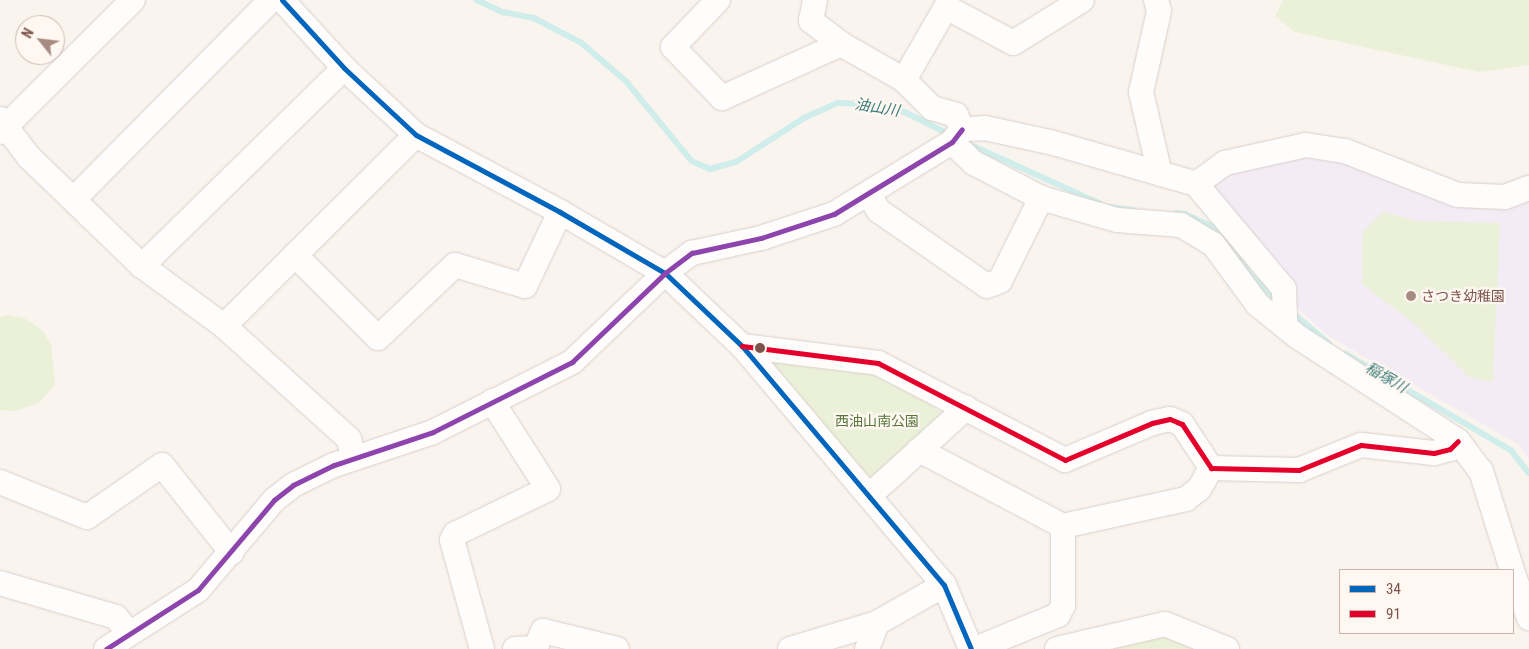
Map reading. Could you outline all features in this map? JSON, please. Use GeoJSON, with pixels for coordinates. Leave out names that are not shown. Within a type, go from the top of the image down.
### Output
{"type":"FeatureCollection","features":[{"type":"Feature","properties":{"kind":"street"},"geometry":{"type":"LineString","coordinates":[[133,0],[2,126],[29,157],[142,266],[224,326],[350,440],[353,458]]}},
{"type":"Feature","properties":{"kind":"street"},"geometry":{"type":"LineString","coordinates":[[74,199],[271,0]]}},
{"type":"Feature","properties":{"kind":"street"},"geometry":{"type":"LineString","coordinates":[[282,0],[344,68],[416,135],[560,212],[665,273],[742,346],[870,495],[944,585],[971,649]]}},
{"type":"Feature","properties":{"kind":"street"},"geometry":{"type":"LineString","coordinates":[[718,0],[673,47],[722,98],[841,44]]}},
{"type":"Feature","properties":{"kind":"street"},"geometry":{"type":"LineString","coordinates":[[815,0],[810,22],[841,44],[904,80],[932,108],[956,115],[957,135],[974,163],[1041,198],[1117,220],[1181,225],[1213,244],[1258,305],[1285,326],[1458,441],[1481,471],[1511,569]]}},
{"type":"Feature","properties":{"kind":"street"},"geometry":{"type":"LineString","coordinates":[[904,80],[946,7],[1013,42],[1082,0]]}},
{"type":"Feature","properties":{"kind":"street"},"geometry":{"type":"LineString","coordinates":[[1156,0],[1158,10],[1142,92],[1160,174]]}},
{"type":"Feature","properties":{"kind":"street"},"geometry":{"type":"LineString","coordinates":[[142,266],[344,68]]}},
{"type":"Feature","properties":{"kind":"street"},"geometry":{"type":"LineString","coordinates":[[116,644],[198,590],[232,553],[274,500],[312,474],[353,458],[433,432],[572,362],[665,273],[692,252],[761,238],[834,214],[869,195],[957,135],[985,128],[1050,142],[1196,184],[1284,289],[1285,326]]}},
{"type":"Feature","properties":{"kind":"street"},"geometry":{"type":"LineString","coordinates":[[224,326],[416,135]]}},
{"type":"Feature","properties":{"kind":"street"},"geometry":{"type":"LineString","coordinates":[[1196,184],[1225,164],[1306,145],[1345,150],[1458,195],[1505,197],[1529,188]]}},
{"type":"Feature","properties":{"kind":"street"},"geometry":{"type":"LineString","coordinates":[[869,195],[879,211],[987,286],[1000,282],[1041,198]]}},
{"type":"Feature","properties":{"kind":"street"},"geometry":{"type":"LineString","coordinates":[[295,255],[378,338],[455,265],[525,286],[560,212]]}},
{"type":"Feature","properties":{"kind":"street"},"geometry":{"type":"LineString","coordinates":[[742,346],[878,363],[1065,460],[1152,422],[1170,420],[1182,424],[1211,468]]}},
{"type":"Feature","properties":{"kind":"street"},"geometry":{"type":"LineString","coordinates":[[482,649],[452,540],[454,534],[548,489],[492,401]]}},
{"type":"Feature","properties":{"kind":"street"},"geometry":{"type":"LineString","coordinates":[[870,495],[966,408]]}},
{"type":"Feature","properties":{"kind":"street"},"geometry":{"type":"LineString","coordinates":[[1211,468],[1299,470],[1361,445],[1434,453],[1450,449],[1458,441]]}},
{"type":"Feature","properties":{"kind":"street"},"geometry":{"type":"LineString","coordinates":[[920,450],[1063,526],[1186,499],[1199,489],[1211,468]]}},
{"type":"Feature","properties":{"kind":"street"},"geometry":{"type":"LineString","coordinates":[[0,482],[87,517],[162,465],[232,553]]}},
{"type":"Feature","properties":{"kind":"street"},"geometry":{"type":"LineString","coordinates":[[976,649],[1058,615],[1063,605],[1063,526]]}},
{"type":"Feature","properties":{"kind":"street"},"geometry":{"type":"LineString","coordinates":[[1514,577],[1529,618]]}},
{"type":"Feature","properties":{"kind":"street"},"geometry":{"type":"LineString","coordinates":[[0,583],[116,617],[116,644]]}},
{"type":"Feature","properties":{"kind":"street"},"geometry":{"type":"LineString","coordinates":[[790,649],[877,623],[944,585]]}},
{"type":"Feature","properties":{"kind":"street"},"geometry":{"type":"LineString","coordinates":[[867,649],[877,623]]}},
{"type":"Feature","properties":{"kind":"street"},"geometry":{"type":"LineString","coordinates":[[1057,649],[1165,624],[1227,649]]}},
{"type":"Feature","properties":{"kind":"street"},"geometry":{"type":"LineString","coordinates":[[528,649],[543,632],[617,649]]}},
{"type":"Feature","properties":{"kind":"shaded area","name":"さつき幼稚園"},"geometry":{"type":"Polygon","coordinates":[[[1306,151],[1345,157],[1449,201],[1529,194],[1529,459],[1518,444],[1328,336],[1295,306],[1213,191],[1215,178],[1306,151]]]}},
{"type":"Feature","properties":{"kind":"green space"},"geometry":{"type":"Polygon","coordinates":[[[1283,0],[1529,0],[1529,65],[1479,72],[1295,32],[1275,16],[1283,0]]]}},
{"type":"Feature","properties":{"kind":"green space"},"geometry":{"type":"Polygon","coordinates":[[[1383,212],[1416,221],[1500,223],[1493,382],[1469,377],[1416,325],[1362,284],[1363,232],[1383,212]]]}},
{"type":"Feature","properties":{"kind":"green space"},"geometry":{"type":"Polygon","coordinates":[[[9,315],[26,319],[42,330],[51,344],[55,385],[40,402],[16,411],[0,410],[0,317],[9,315]]]}},
{"type":"Feature","properties":{"kind":"green space","name":"西油山南公園"},"geometry":{"type":"Polygon","coordinates":[[[774,362],[880,370],[948,417],[874,482],[771,367],[774,362]]]}},
{"type":"Feature","properties":{"kind":"green space"},"geometry":{"type":"Polygon","coordinates":[[[1165,624],[1227,649],[1057,649],[1165,624]]]}},
{"type":"Feature","properties":{"kind":"waterway","name":"油山川"},"geometry":{"type":"LineString","coordinates":[[477,0],[503,12],[534,18],[582,43],[627,82],[692,161],[710,169],[736,162],[804,118],[838,103],[864,104],[905,112],[951,135]]}},
{"type":"Feature","properties":{"kind":"waterway","name":"油山川"},"geometry":{"type":"LineString","coordinates":[[969,144],[1099,203]]}},
{"type":"Feature","properties":{"kind":"waterway","name":"油山川"},"geometry":{"type":"LineString","coordinates":[[1110,207],[1133,210]]}},
{"type":"Feature","properties":{"kind":"waterway","name":"油山川"},"geometry":{"type":"LineString","coordinates":[[1177,213],[1185,214],[1222,231],[1249,273],[1278,301]]}},
{"type":"Feature","properties":{"kind":"waterway","name":"稲塚川"},"geometry":{"type":"LineString","coordinates":[[1291,311],[1330,344]]}},
{"type":"Feature","properties":{"kind":"waterway","name":"稲塚川"},"geometry":{"type":"LineString","coordinates":[[1346,354],[1511,450],[1529,473]]}},
{"type":"Feature","properties":{"kind":"transit line","name":"34"},"geometry":{"type":"LineString","coordinates":[[282,0],[344,68],[416,135],[560,212],[665,273],[742,346],[944,585],[971,649]]}},
{"type":"Feature","properties":{"kind":"transit line"},"geometry":{"type":"LineString","coordinates":[[106,649],[198,590],[274,500],[293,485],[334,465],[433,432],[572,362],[665,273],[692,253],[761,238],[834,214],[952,142],[962,129]]}},
{"type":"Feature","properties":{"kind":"transit line","name":"91"},"geometry":{"type":"LineString","coordinates":[[742,346],[878,363],[1065,460],[1152,423],[1170,419],[1182,424],[1211,468],[1299,470],[1361,445],[1434,453],[1450,449],[1458,441]]}},
{"type":"Feature","properties":{"kind":"place","name":"さつき幼稚園"},"geometry":{"type":"Point","coordinates":[1411,296]}}]}
